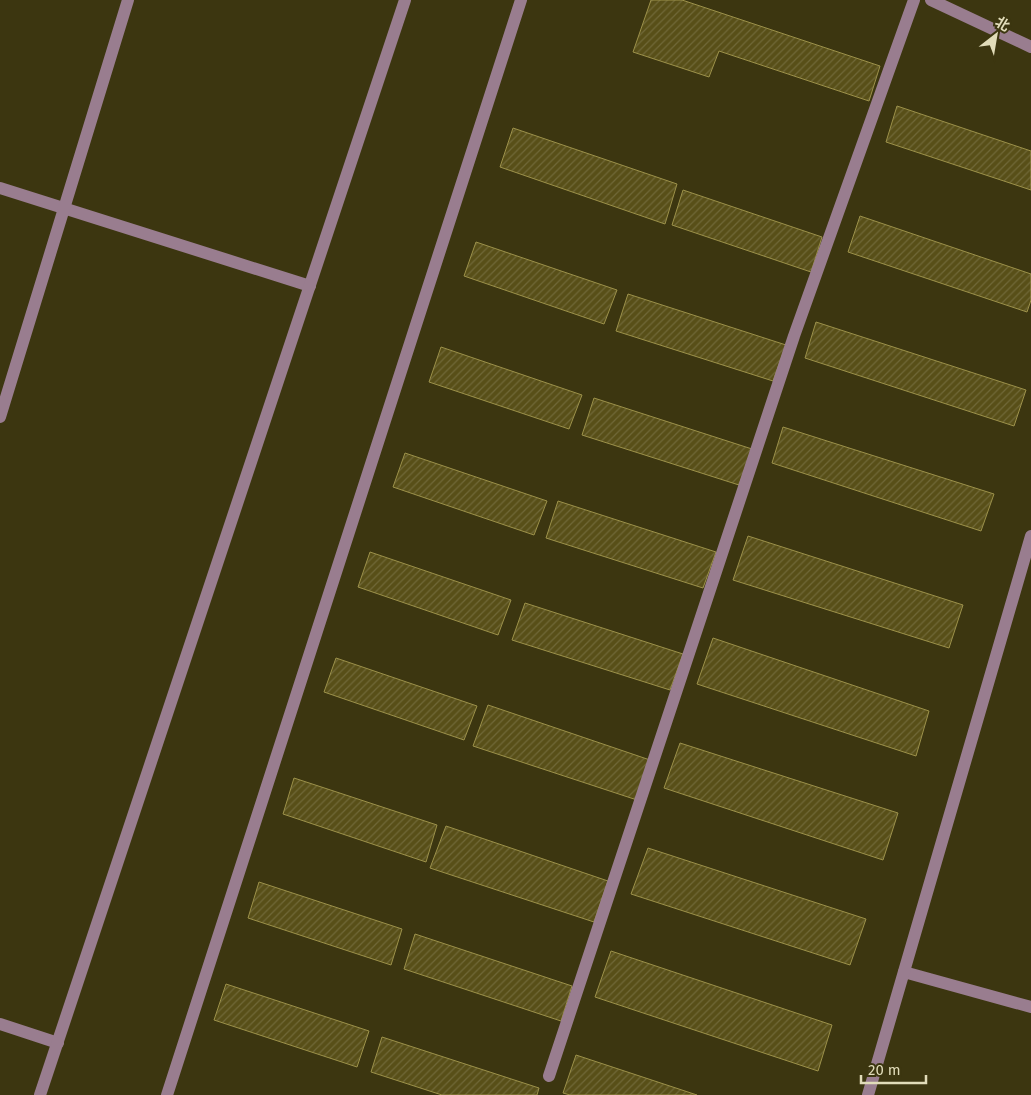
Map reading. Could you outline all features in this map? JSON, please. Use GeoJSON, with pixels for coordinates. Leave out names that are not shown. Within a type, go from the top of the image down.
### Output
{"type":"FeatureCollection","features":[{"type":"Feature","properties":{"kind":"street"},"geometry":{"type":"LineString","coordinates":[[0,417],[128,0]]}},
{"type":"Feature","properties":{"kind":"street"},"geometry":{"type":"LineString","coordinates":[[40,1095],[405,0]]}},
{"type":"Feature","properties":{"kind":"street"},"geometry":{"type":"LineString","coordinates":[[167,1095],[521,0]]}},
{"type":"Feature","properties":{"kind":"street"},"geometry":{"type":"LineString","coordinates":[[549,1076],[794,336],[914,0]]}},
{"type":"Feature","properties":{"kind":"street"},"geometry":{"type":"LineString","coordinates":[[931,0],[1031,47]]}},
{"type":"Feature","properties":{"kind":"street"},"geometry":{"type":"LineString","coordinates":[[0,188],[310,286]]}},
{"type":"Feature","properties":{"kind":"street"},"geometry":{"type":"LineString","coordinates":[[868,1095],[1031,536]]}},
{"type":"Feature","properties":{"kind":"street"},"geometry":{"type":"LineString","coordinates":[[904,972],[1031,1007]]}},
{"type":"Feature","properties":{"kind":"street"},"geometry":{"type":"LineString","coordinates":[[0,1024],[58,1043]]}},
{"type":"Feature","properties":{"kind":"building"},"geometry":{"type":"Polygon","coordinates":[[[651,0],[682,0],[880,66],[869,101],[719,51],[709,77],[633,52],[651,0]]]}},
{"type":"Feature","properties":{"kind":"building"},"geometry":{"type":"Polygon","coordinates":[[[897,106],[1031,151],[1031,190],[886,142],[897,106]]]}},
{"type":"Feature","properties":{"kind":"building"},"geometry":{"type":"Polygon","coordinates":[[[513,128],[677,184],[665,224],[500,167],[513,128]]]}},
{"type":"Feature","properties":{"kind":"building"},"geometry":{"type":"Polygon","coordinates":[[[683,190],[822,237],[811,272],[672,225],[683,190]]]}},
{"type":"Feature","properties":{"kind":"building"},"geometry":{"type":"Polygon","coordinates":[[[860,216],[1031,274],[1031,300],[1027,312],[848,252],[860,216]]]}},
{"type":"Feature","properties":{"kind":"building"},"geometry":{"type":"Polygon","coordinates":[[[476,242],[617,290],[604,324],[464,276],[476,242]]]}},
{"type":"Feature","properties":{"kind":"building"},"geometry":{"type":"Polygon","coordinates":[[[628,294],[786,345],[773,381],[616,331],[628,294]]]}},
{"type":"Feature","properties":{"kind":"building"},"geometry":{"type":"Polygon","coordinates":[[[816,322],[1026,390],[1014,426],[805,358],[816,322]]]}},
{"type":"Feature","properties":{"kind":"building"},"geometry":{"type":"Polygon","coordinates":[[[441,347],[582,395],[569,429],[429,382],[441,347]]]}},
{"type":"Feature","properties":{"kind":"building"},"geometry":{"type":"Polygon","coordinates":[[[594,398],[752,449],[739,485],[582,435],[594,398]]]}},
{"type":"Feature","properties":{"kind":"building"},"geometry":{"type":"Polygon","coordinates":[[[783,427],[994,494],[981,531],[772,463],[783,427]]]}},
{"type":"Feature","properties":{"kind":"building"},"geometry":{"type":"Polygon","coordinates":[[[405,453],[547,501],[534,535],[393,487],[405,453]]]}},
{"type":"Feature","properties":{"kind":"building"},"geometry":{"type":"Polygon","coordinates":[[[558,501],[716,552],[703,588],[546,538],[558,501]]]}},
{"type":"Feature","properties":{"kind":"building"},"geometry":{"type":"Polygon","coordinates":[[[748,536],[963,605],[949,648],[733,580],[748,536]]]}},
{"type":"Feature","properties":{"kind":"building"},"geometry":{"type":"Polygon","coordinates":[[[370,552],[511,600],[498,635],[358,587],[370,552]]]}},
{"type":"Feature","properties":{"kind":"building"},"geometry":{"type":"Polygon","coordinates":[[[525,603],[683,654],[670,690],[512,640],[525,603]]]}},
{"type":"Feature","properties":{"kind":"building"},"geometry":{"type":"Polygon","coordinates":[[[713,638],[929,711],[916,756],[697,684],[713,638]]]}},
{"type":"Feature","properties":{"kind":"building"},"geometry":{"type":"Polygon","coordinates":[[[336,658],[477,706],[464,740],[324,692],[336,658]]]}},
{"type":"Feature","properties":{"kind":"building"},"geometry":{"type":"Polygon","coordinates":[[[488,705],[650,760],[637,800],[473,746],[488,705]]]}},
{"type":"Feature","properties":{"kind":"building"},"geometry":{"type":"Polygon","coordinates":[[[680,743],[898,813],[883,860],[664,788],[680,743]]]}},
{"type":"Feature","properties":{"kind":"building"},"geometry":{"type":"Polygon","coordinates":[[[294,778],[437,825],[426,862],[283,814],[294,778]]]}},
{"type":"Feature","properties":{"kind":"building"},"geometry":{"type":"Polygon","coordinates":[[[446,826],[608,881],[594,922],[430,868],[446,826]]]}},
{"type":"Feature","properties":{"kind":"building"},"geometry":{"type":"Polygon","coordinates":[[[648,848],[866,919],[850,965],[631,894],[648,848]]]}},
{"type":"Feature","properties":{"kind":"building"},"geometry":{"type":"Polygon","coordinates":[[[259,882],[402,929],[391,965],[248,918],[259,882]]]}},
{"type":"Feature","properties":{"kind":"building"},"geometry":{"type":"Polygon","coordinates":[[[415,934],[572,986],[561,1021],[404,969],[415,934]]]}},
{"type":"Feature","properties":{"kind":"building"},"geometry":{"type":"Polygon","coordinates":[[[611,951],[832,1025],[818,1071],[595,997],[611,951]]]}},
{"type":"Feature","properties":{"kind":"building"},"geometry":{"type":"Polygon","coordinates":[[[226,984],[369,1031],[357,1067],[214,1020],[226,984]]]}},
{"type":"Feature","properties":{"kind":"building"},"geometry":{"type":"Polygon","coordinates":[[[382,1037],[539,1088],[537,1095],[442,1095],[371,1072],[382,1037]]]}},
{"type":"Feature","properties":{"kind":"building"},"geometry":{"type":"Polygon","coordinates":[[[576,1055],[697,1095],[570,1095],[563,1093],[576,1055]]]}}]}
